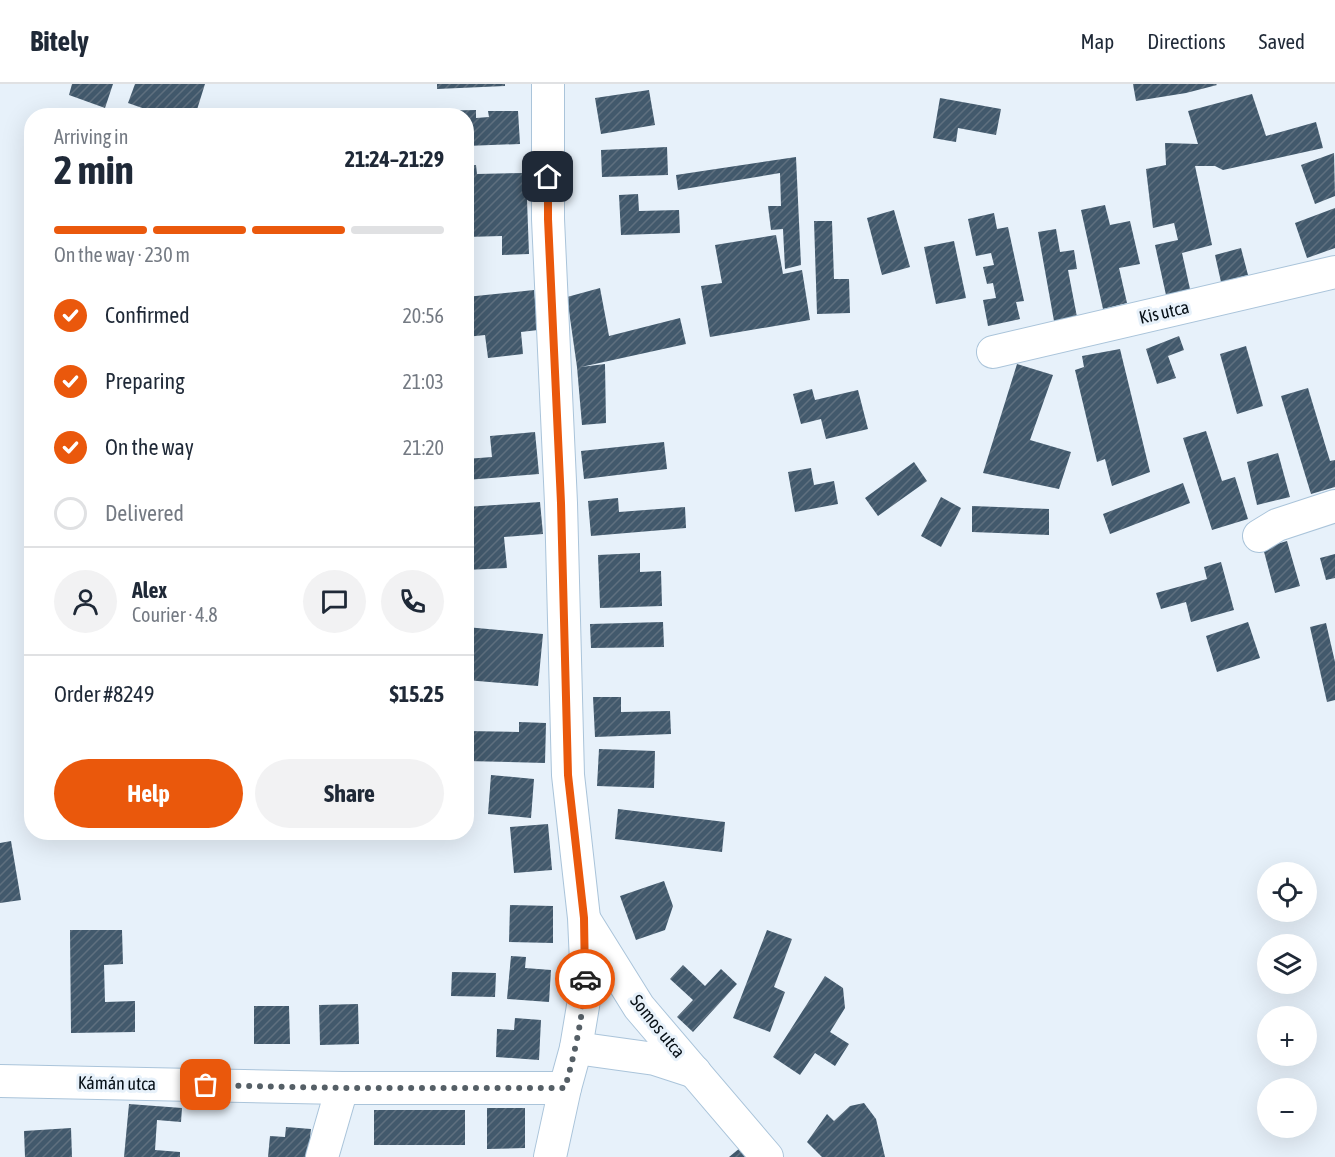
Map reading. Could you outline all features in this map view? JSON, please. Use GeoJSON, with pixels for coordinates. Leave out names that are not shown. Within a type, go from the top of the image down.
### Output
{"type":"FeatureCollection","features":[{"type":"Feature","properties":{"kind":"street"},"geometry":{"type":"LineString","coordinates":[[548,84],[548,219],[561,503],[568,775],[584,918],[586,963],[585,990],[576,1048],[550,1157]]}},
{"type":"Feature","properties":{"kind":"street","name":"Kis utca"},"geometry":{"type":"LineString","coordinates":[[993,351],[1335,272]]}},
{"type":"Feature","properties":{"kind":"street"},"geometry":{"type":"LineString","coordinates":[[1259,536],[1277,525],[1335,506]]}},
{"type":"Feature","properties":{"kind":"street","name":"Somos utca"},"geometry":{"type":"LineString","coordinates":[[584,918],[639,1007],[767,1157]]}},
{"type":"Feature","properties":{"kind":"street","name":"Somos utca"},"geometry":{"type":"LineString","coordinates":[[576,1048],[655,1059],[695,1072]]}},
{"type":"Feature","properties":{"kind":"street","name":"Kámán utca"},"geometry":{"type":"LineString","coordinates":[[0,1081],[342,1088],[565,1088]]}},
{"type":"Feature","properties":{"kind":"street"},"geometry":{"type":"LineString","coordinates":[[322,1157],[342,1088]]}},
{"type":"Feature","properties":{"kind":"building"},"geometry":{"type":"Polygon","coordinates":[[[72,84],[113,84],[105,108],[69,95],[72,84]]]}},
{"type":"Feature","properties":{"kind":"building"},"geometry":{"type":"Polygon","coordinates":[[[135,84],[205,84],[198,108],[142,108],[128,103],[135,84]]]}},
{"type":"Feature","properties":{"kind":"building"},"geometry":{"type":"Polygon","coordinates":[[[437,84],[505,84],[505,86],[437,89],[437,84]]]}},
{"type":"Feature","properties":{"kind":"building"},"geometry":{"type":"Polygon","coordinates":[[[1133,84],[1217,85],[1186,93],[1136,101],[1133,84]]]}},
{"type":"Feature","properties":{"kind":"building"},"geometry":{"type":"Polygon","coordinates":[[[649,90],[655,125],[601,134],[595,98],[649,90]]]}},
{"type":"Feature","properties":{"kind":"building"},"geometry":{"type":"Polygon","coordinates":[[[1252,94],[1266,136],[1316,122],[1323,148],[1223,170],[1215,166],[1195,166],[1212,245],[1182,253],[1190,289],[1166,295],[1155,245],[1178,240],[1174,223],[1153,228],[1146,169],[1166,165],[1165,143],[1198,144],[1188,111],[1252,94]]]}},
{"type":"Feature","properties":{"kind":"building"},"geometry":{"type":"Polygon","coordinates":[[[940,98],[1001,109],[996,135],[958,128],[956,142],[933,138],[940,98]]]}},
{"type":"Feature","properties":{"kind":"building"},"geometry":{"type":"Polygon","coordinates":[[[474,110],[476,110],[476,118],[489,117],[488,111],[518,111],[520,144],[474,146],[474,110]]]}},
{"type":"Feature","properties":{"kind":"building"},"geometry":{"type":"Polygon","coordinates":[[[667,147],[668,175],[602,177],[601,150],[667,147]]]}},
{"type":"Feature","properties":{"kind":"building"},"geometry":{"type":"Polygon","coordinates":[[[1334,153],[1335,196],[1315,204],[1301,165],[1334,153]]]}},
{"type":"Feature","properties":{"kind":"building"},"geometry":{"type":"Polygon","coordinates":[[[796,157],[801,265],[785,269],[783,229],[771,230],[768,206],[781,206],[780,173],[678,190],[676,175],[796,157]]]}},
{"type":"Feature","properties":{"kind":"building"},"geometry":{"type":"Polygon","coordinates":[[[474,165],[476,165],[477,174],[526,173],[529,254],[502,255],[502,236],[474,237],[474,165]]]}},
{"type":"Feature","properties":{"kind":"building"},"geometry":{"type":"Polygon","coordinates":[[[638,194],[639,211],[679,210],[680,233],[621,235],[619,195],[638,194]]]}},
{"type":"Feature","properties":{"kind":"building"},"geometry":{"type":"Polygon","coordinates":[[[1105,205],[1110,225],[1130,221],[1140,264],[1119,268],[1127,303],[1103,309],[1081,210],[1105,205]]]}},
{"type":"Feature","properties":{"kind":"building"},"geometry":{"type":"Polygon","coordinates":[[[1335,208],[1335,248],[1307,258],[1295,223],[1335,208]]]}},
{"type":"Feature","properties":{"kind":"building"},"geometry":{"type":"Polygon","coordinates":[[[894,210],[910,267],[882,275],[867,218],[894,210]]]}},
{"type":"Feature","properties":{"kind":"building"},"geometry":{"type":"Polygon","coordinates":[[[994,213],[997,229],[1008,227],[1024,301],[1016,302],[1020,319],[988,326],[983,300],[996,298],[993,283],[987,284],[983,267],[994,265],[991,253],[976,256],[968,219],[994,213]]]}},
{"type":"Feature","properties":{"kind":"building"},"geometry":{"type":"Polygon","coordinates":[[[814,221],[832,221],[834,279],[849,279],[850,313],[817,314],[814,221]]]}},
{"type":"Feature","properties":{"kind":"building"},"geometry":{"type":"Polygon","coordinates":[[[1056,229],[1060,252],[1074,250],[1077,269],[1068,270],[1077,317],[1054,321],[1038,232],[1056,229]]]}},
{"type":"Feature","properties":{"kind":"building"},"geometry":{"type":"Polygon","coordinates":[[[776,235],[783,274],[802,270],[810,320],[710,337],[701,286],[722,283],[715,245],[776,235]]]}},
{"type":"Feature","properties":{"kind":"building"},"geometry":{"type":"Polygon","coordinates":[[[954,241],[966,298],[936,304],[924,247],[954,241]]]}},
{"type":"Feature","properties":{"kind":"building"},"geometry":{"type":"Polygon","coordinates":[[[1241,248],[1248,275],[1221,282],[1215,255],[1241,248]]]}},
{"type":"Feature","properties":{"kind":"building"},"geometry":{"type":"Polygon","coordinates":[[[600,288],[609,336],[680,318],[686,344],[581,367],[605,364],[606,423],[582,425],[567,297],[600,288]]]}},
{"type":"Feature","properties":{"kind":"building"},"geometry":{"type":"Polygon","coordinates":[[[534,290],[538,330],[521,332],[523,354],[488,358],[485,335],[474,336],[474,296],[534,290]]]}},
{"type":"Feature","properties":{"kind":"building"},"geometry":{"type":"Polygon","coordinates":[[[1179,336],[1184,350],[1168,356],[1176,378],[1157,384],[1146,349],[1179,336]]]}},
{"type":"Feature","properties":{"kind":"building"},"geometry":{"type":"Polygon","coordinates":[[[1246,346],[1263,406],[1237,414],[1220,354],[1246,346]]]}},
{"type":"Feature","properties":{"kind":"building"},"geometry":{"type":"Polygon","coordinates":[[[1120,349],[1150,472],[1112,486],[1105,459],[1097,462],[1075,370],[1084,367],[1082,356],[1120,349]]]}},
{"type":"Feature","properties":{"kind":"building"},"geometry":{"type":"Polygon","coordinates":[[[1017,364],[1053,375],[1030,440],[1071,452],[1059,489],[983,473],[1017,364]]]}},
{"type":"Feature","properties":{"kind":"building"},"geometry":{"type":"Polygon","coordinates":[[[1308,388],[1330,461],[1335,460],[1335,487],[1311,494],[1281,396],[1308,388]]]}},
{"type":"Feature","properties":{"kind":"building"},"geometry":{"type":"Polygon","coordinates":[[[812,389],[815,400],[858,390],[868,429],[826,439],[821,419],[801,424],[793,394],[812,389]]]}},
{"type":"Feature","properties":{"kind":"building"},"geometry":{"type":"Polygon","coordinates":[[[1206,431],[1222,481],[1235,477],[1248,519],[1212,530],[1183,438],[1206,431]]]}},
{"type":"Feature","properties":{"kind":"building"},"geometry":{"type":"Polygon","coordinates":[[[535,432],[539,474],[474,479],[474,458],[492,457],[490,436],[535,432]]]}},
{"type":"Feature","properties":{"kind":"building"},"geometry":{"type":"Polygon","coordinates":[[[664,442],[667,469],[584,479],[581,451],[664,442]]]}},
{"type":"Feature","properties":{"kind":"building"},"geometry":{"type":"Polygon","coordinates":[[[1278,453],[1290,497],[1257,505],[1247,462],[1278,453]]]}},
{"type":"Feature","properties":{"kind":"building"},"geometry":{"type":"Polygon","coordinates":[[[914,462],[927,481],[878,516],[865,498],[914,462]]]}},
{"type":"Feature","properties":{"kind":"building"},"geometry":{"type":"Polygon","coordinates":[[[811,468],[814,485],[834,481],[838,504],[795,512],[788,472],[811,468]]]}},
{"type":"Feature","properties":{"kind":"building"},"geometry":{"type":"Polygon","coordinates":[[[1183,483],[1190,503],[1110,534],[1103,514],[1183,483]]]}},
{"type":"Feature","properties":{"kind":"building"},"geometry":{"type":"Polygon","coordinates":[[[941,497],[961,508],[941,547],[921,536],[941,497]]]}},
{"type":"Feature","properties":{"kind":"building"},"geometry":{"type":"Polygon","coordinates":[[[618,498],[619,512],[685,507],[686,528],[591,536],[588,501],[618,498]]]}},
{"type":"Feature","properties":{"kind":"building"},"geometry":{"type":"Polygon","coordinates":[[[540,502],[543,534],[504,537],[507,568],[474,570],[474,506],[540,502]]]}},
{"type":"Feature","properties":{"kind":"building"},"geometry":{"type":"Polygon","coordinates":[[[972,506],[1049,509],[1049,535],[972,532],[972,506]]]}},
{"type":"Feature","properties":{"kind":"building"},"geometry":{"type":"Polygon","coordinates":[[[1287,541],[1300,586],[1275,593],[1263,548],[1287,541]]]}},
{"type":"Feature","properties":{"kind":"building"},"geometry":{"type":"Polygon","coordinates":[[[640,553],[640,572],[661,571],[662,606],[600,608],[598,555],[640,553]]]}},
{"type":"Feature","properties":{"kind":"building"},"geometry":{"type":"Polygon","coordinates":[[[1335,554],[1335,578],[1326,580],[1320,558],[1335,554]]]}},
{"type":"Feature","properties":{"kind":"building"},"geometry":{"type":"Polygon","coordinates":[[[1221,562],[1234,610],[1191,622],[1186,602],[1161,609],[1156,593],[1207,579],[1204,567],[1221,562]]]}},
{"type":"Feature","properties":{"kind":"building"},"geometry":{"type":"Polygon","coordinates":[[[663,622],[664,647],[591,648],[590,624],[663,622]]]}},
{"type":"Feature","properties":{"kind":"building"},"geometry":{"type":"Polygon","coordinates":[[[1248,622],[1260,658],[1217,672],[1206,636],[1248,622]]]}},
{"type":"Feature","properties":{"kind":"building"},"geometry":{"type":"Polygon","coordinates":[[[1326,623],[1335,662],[1335,700],[1327,702],[1310,627],[1326,623]]]}},
{"type":"Feature","properties":{"kind":"building"},"geometry":{"type":"Polygon","coordinates":[[[474,628],[543,634],[538,686],[474,681],[474,628]]]}},
{"type":"Feature","properties":{"kind":"building"},"geometry":{"type":"Polygon","coordinates":[[[593,697],[621,697],[621,712],[670,711],[671,734],[595,737],[593,697]]]}},
{"type":"Feature","properties":{"kind":"building"},"geometry":{"type":"Polygon","coordinates":[[[519,722],[546,723],[545,763],[474,761],[474,731],[519,732],[519,722]]]}},
{"type":"Feature","properties":{"kind":"building"},"geometry":{"type":"Polygon","coordinates":[[[599,749],[655,751],[654,788],[597,786],[599,749]]]}},
{"type":"Feature","properties":{"kind":"building"},"geometry":{"type":"Polygon","coordinates":[[[491,775],[534,779],[531,818],[488,814],[491,775]]]}},
{"type":"Feature","properties":{"kind":"building"},"geometry":{"type":"Polygon","coordinates":[[[618,809],[725,822],[722,852],[615,839],[618,809]]]}},
{"type":"Feature","properties":{"kind":"building"},"geometry":{"type":"Polygon","coordinates":[[[548,824],[552,870],[514,873],[510,827],[548,824]]]}},
{"type":"Feature","properties":{"kind":"building"},"geometry":{"type":"Polygon","coordinates":[[[11,841],[21,900],[0,903],[0,843],[11,841]]]}},
{"type":"Feature","properties":{"kind":"building"},"geometry":{"type":"Polygon","coordinates":[[[664,881],[673,906],[665,930],[636,940],[620,896],[664,881]]]}},
{"type":"Feature","properties":{"kind":"building"},"geometry":{"type":"Polygon","coordinates":[[[510,905],[553,906],[553,943],[509,942],[510,905]]]}},
{"type":"Feature","properties":{"kind":"building"},"geometry":{"type":"Polygon","coordinates":[[[70,930],[122,930],[123,964],[104,965],[105,1002],[135,1001],[135,1032],[71,1033],[70,930]]]}},
{"type":"Feature","properties":{"kind":"building"},"geometry":{"type":"Polygon","coordinates":[[[767,930],[792,939],[774,987],[785,992],[770,1032],[733,1018],[767,930]]]}},
{"type":"Feature","properties":{"kind":"building"},"geometry":{"type":"Polygon","coordinates":[[[511,956],[526,957],[525,968],[551,970],[549,1002],[507,999],[511,956]]]}},
{"type":"Feature","properties":{"kind":"building"},"geometry":{"type":"Polygon","coordinates":[[[683,965],[705,986],[721,969],[737,984],[693,1032],[677,1017],[693,1000],[670,979],[683,965]]]}},
{"type":"Feature","properties":{"kind":"building"},"geometry":{"type":"Polygon","coordinates":[[[452,972],[496,973],[495,997],[451,996],[452,972]]]}},
{"type":"Feature","properties":{"kind":"building"},"geometry":{"type":"Polygon","coordinates":[[[825,976],[843,988],[845,1008],[830,1032],[849,1044],[835,1066],[815,1053],[800,1075],[773,1057],[825,976]]]}},
{"type":"Feature","properties":{"kind":"building"},"geometry":{"type":"Polygon","coordinates":[[[358,1004],[359,1044],[320,1045],[319,1005],[358,1004]]]}},
{"type":"Feature","properties":{"kind":"building"},"geometry":{"type":"Polygon","coordinates":[[[254,1006],[289,1006],[290,1044],[254,1044],[254,1006]]]}},
{"type":"Feature","properties":{"kind":"building"},"geometry":{"type":"Polygon","coordinates":[[[515,1018],[541,1020],[539,1060],[496,1057],[497,1029],[514,1030],[515,1018]]]}},
{"type":"Feature","properties":{"kind":"building"},"geometry":{"type":"Polygon","coordinates":[[[864,1103],[876,1119],[885,1157],[822,1157],[807,1142],[827,1114],[834,1121],[850,1106],[864,1103]]]}},
{"type":"Feature","properties":{"kind":"building"},"geometry":{"type":"Polygon","coordinates":[[[129,1104],[182,1108],[181,1122],[157,1120],[155,1150],[180,1152],[180,1157],[124,1157],[129,1104]]]}},
{"type":"Feature","properties":{"kind":"building"},"geometry":{"type":"Polygon","coordinates":[[[487,1108],[525,1108],[525,1148],[487,1149],[487,1108]]]}},
{"type":"Feature","properties":{"kind":"building"},"geometry":{"type":"Polygon","coordinates":[[[374,1110],[465,1110],[465,1145],[374,1145],[374,1110]]]}},
{"type":"Feature","properties":{"kind":"building"},"geometry":{"type":"Polygon","coordinates":[[[286,1127],[311,1129],[308,1157],[268,1157],[270,1136],[285,1137],[286,1127]]]}},
{"type":"Feature","properties":{"kind":"building"},"geometry":{"type":"Polygon","coordinates":[[[71,1128],[72,1157],[25,1157],[24,1131],[71,1128]]]}},
{"type":"Feature","properties":{"kind":"building"},"geometry":{"type":"Polygon","coordinates":[[[740,1148],[748,1157],[729,1157],[740,1148]]]}},
{"type":"Feature","properties":{"kind":"way so far"},"geometry":{"type":"LineString","coordinates":[[206,1085],[342,1088],[565,1088],[576,1048],[585,979]]}},
{"type":"Feature","properties":{"kind":"route"},"geometry":{"type":"LineString","coordinates":[[548,177],[561,503],[568,775],[584,918],[585,979]]}}]}
